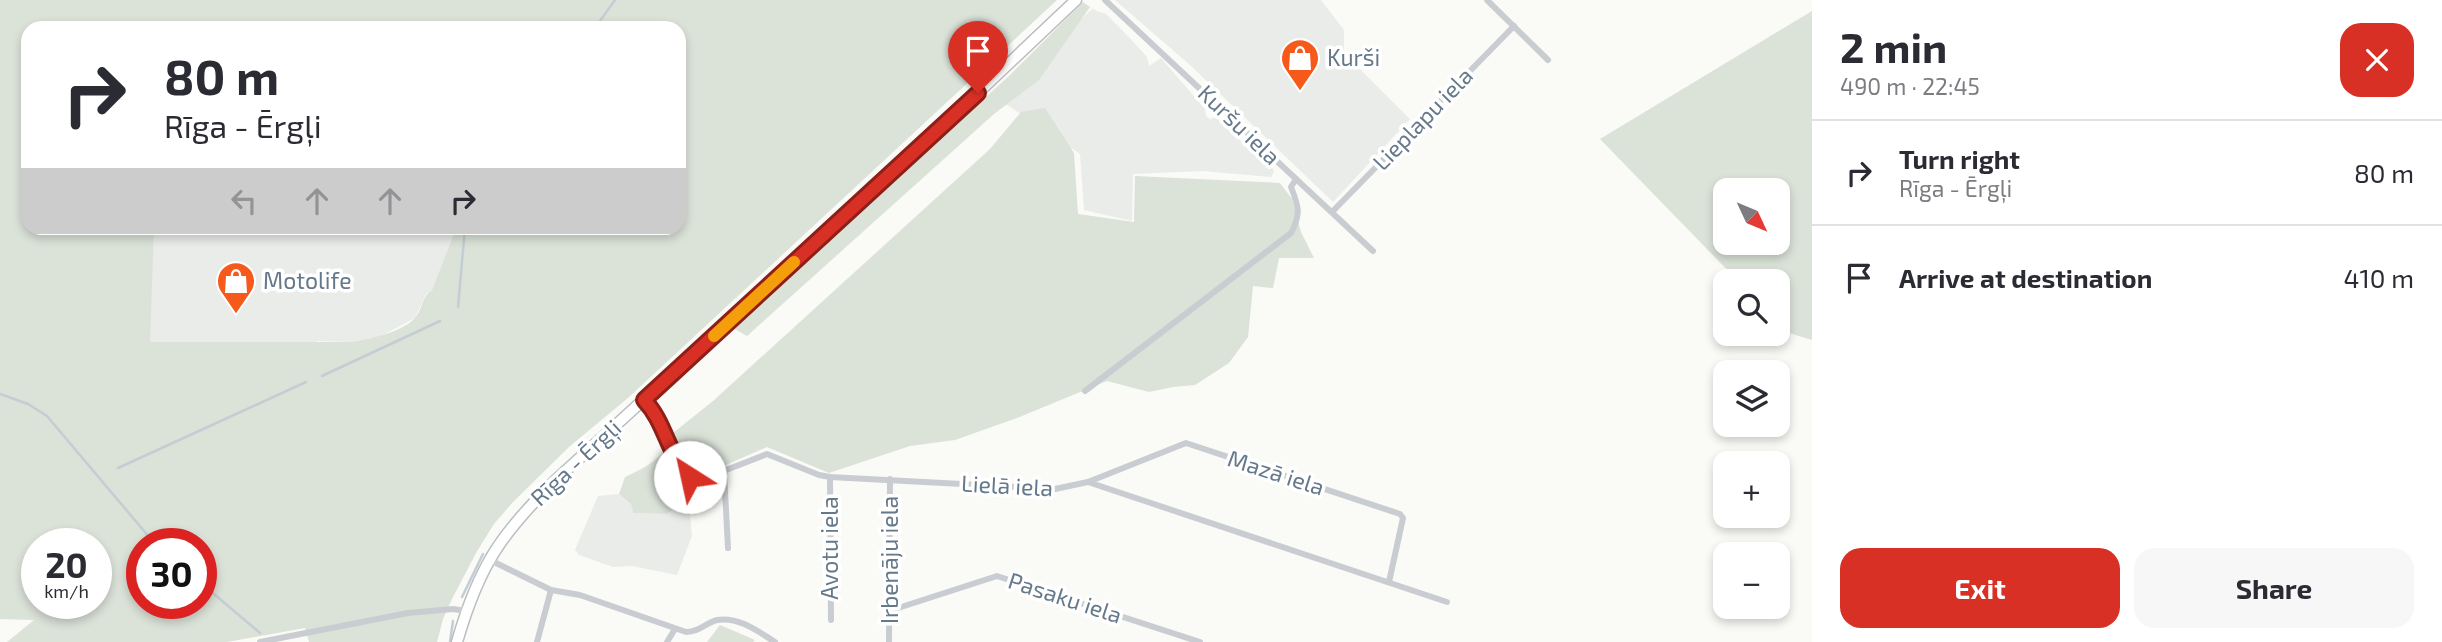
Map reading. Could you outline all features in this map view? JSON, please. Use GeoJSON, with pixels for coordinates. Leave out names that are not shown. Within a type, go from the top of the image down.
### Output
{"type":"FeatureCollection","features":[{"type":"Feature","properties":{"kind":"main road","name":"Rīga - Ērgļi"},"geometry":{"type":"LineString","coordinates":[[457,642],[488,559],[507,531],[532,503],[1076,0]]}},
{"type":"Feature","properties":{"kind":"street","name":"Kuršu iela"},"geometry":{"type":"LineString","coordinates":[[1105,0],[1373,251]]}},
{"type":"Feature","properties":{"kind":"street"},"geometry":{"type":"LineString","coordinates":[[1487,0],[1548,60]]}},
{"type":"Feature","properties":{"kind":"street","name":"Lieplapu iela"},"geometry":{"type":"LineString","coordinates":[[1332,212],[1514,26]]}},
{"type":"Feature","properties":{"kind":"street"},"geometry":{"type":"LineString","coordinates":[[1085,391],[1291,233],[1299,218],[1291,187],[1296,179]]}},
{"type":"Feature","properties":{"kind":"street","name":"Lielā iela"},"geometry":{"type":"LineString","coordinates":[[644,400],[657,416],[678,465],[690,477],[708,477],[767,454],[830,477],[1055,489],[1088,482],[1447,602]]}},
{"type":"Feature","properties":{"kind":"street","name":"Mazā iela"},"geometry":{"type":"LineString","coordinates":[[1088,482],[1186,443],[1400,514],[1403,518],[1390,582]]}},
{"type":"Feature","properties":{"kind":"street"},"geometry":{"type":"LineString","coordinates":[[724,472],[728,548]]}},
{"type":"Feature","properties":{"kind":"street","name":"Avotu iela"},"geometry":{"type":"LineString","coordinates":[[830,477],[831,620]]}},
{"type":"Feature","properties":{"kind":"street","name":"Irbenāju iela"},"geometry":{"type":"LineString","coordinates":[[889,642],[890,479]]}},
{"type":"Feature","properties":{"kind":"street"},"geometry":{"type":"LineString","coordinates":[[488,559],[551,590],[580,595],[676,629],[694,632],[711,623],[725,620],[747,625],[775,642]]}},
{"type":"Feature","properties":{"kind":"street","name":"Pasaku iela"},"geometry":{"type":"LineString","coordinates":[[889,609],[997,576],[1200,642]]}},
{"type":"Feature","properties":{"kind":"street"},"geometry":{"type":"LineString","coordinates":[[537,642],[551,590]]}},
{"type":"Feature","properties":{"kind":"street"},"geometry":{"type":"LineString","coordinates":[[260,642],[408,612],[453,609],[467,611]]}},
{"type":"Feature","properties":{"kind":"street"},"geometry":{"type":"LineString","coordinates":[[667,642],[676,629]]}},
{"type":"Feature","properties":{"kind":"shaded area"},"geometry":{"type":"Polygon","coordinates":[[[0,0],[1057,0],[629,397],[569,447],[513,502],[494,524],[476,553],[443,619],[437,642],[309,642],[305,628],[227,642],[7,642],[34,620],[0,619],[0,0]]]}},
{"type":"Feature","properties":{"kind":"shaded area","name":"Kurši"},"geometry":{"type":"Polygon","coordinates":[[[1115,0],[1321,0],[1344,30],[1344,53],[1410,119],[1333,202],[1190,65],[1115,0]]]}},
{"type":"Feature","properties":{"kind":"shaded area"},"geometry":{"type":"Polygon","coordinates":[[[1083,2],[1090,7],[1039,80],[994,114],[747,336],[733,328],[1010,75],[1083,2]]]}},
{"type":"Feature","properties":{"kind":"shaded area"},"geometry":{"type":"Polygon","coordinates":[[[1092,9],[1106,14],[1124,32],[1147,57],[1149,66],[1161,58],[1205,109],[1206,116],[1210,119],[1216,117],[1253,152],[1270,162],[1274,172],[1271,177],[1203,171],[1133,174],[1132,221],[1084,210],[1080,154],[997,98],[1092,9]]]}},
{"type":"Feature","properties":{"kind":"shaded area"},"geometry":{"type":"Polygon","coordinates":[[[1812,11],[1812,340],[1790,333],[1790,269],[1726,269],[1714,256],[1790,256],[1790,178],[1713,178],[1713,255],[1600,139],[1812,11]]]}},
{"type":"Feature","properties":{"kind":"shaded area"},"geometry":{"type":"Polygon","coordinates":[[[1045,108],[1074,153],[1078,214],[1134,222],[1135,176],[1280,183],[1292,199],[1301,232],[1314,258],[1279,258],[1273,288],[1253,286],[1248,337],[1229,363],[1195,385],[1149,392],[1107,381],[955,440],[910,446],[829,473],[767,447],[710,472],[684,467],[674,491],[682,504],[667,514],[633,513],[631,504],[619,494],[625,477],[661,455],[673,433],[713,401],[990,149],[1021,112],[1045,108]]]}},
{"type":"Feature","properties":{"kind":"shaded area"},"geometry":{"type":"Polygon","coordinates":[[[154,235],[453,235],[432,290],[426,294],[415,318],[381,336],[350,342],[317,341],[317,350],[149,342],[154,235]]]}},
{"type":"Feature","properties":{"kind":"shaded area"},"geometry":{"type":"Polygon","coordinates":[[[619,494],[631,504],[633,513],[667,514],[682,504],[689,504],[692,536],[677,575],[632,566],[613,567],[579,555],[575,550],[598,496],[619,494]]]}},
{"type":"Feature","properties":{"kind":"shaded area"},"geometry":{"type":"Polygon","coordinates":[[[720,625],[755,640],[707,642],[720,625]]]}},
{"type":"Feature","properties":{"kind":"waterway"},"geometry":{"type":"LineString","coordinates":[[600,21],[615,0]]}},
{"type":"Feature","properties":{"kind":"waterway"},"geometry":{"type":"LineString","coordinates":[[458,307],[464,235]]}},
{"type":"Feature","properties":{"kind":"waterway"},"geometry":{"type":"LineString","coordinates":[[322,376],[440,321]]}},
{"type":"Feature","properties":{"kind":"waterway"},"geometry":{"type":"LineString","coordinates":[[118,468],[306,382]]}},
{"type":"Feature","properties":{"kind":"waterway"},"geometry":{"type":"LineString","coordinates":[[0,394],[28,404],[47,416],[142,528]]}},
{"type":"Feature","properties":{"kind":"waterway"},"geometry":{"type":"LineString","coordinates":[[462,597],[483,554]]}},
{"type":"Feature","properties":{"kind":"waterway"},"geometry":{"type":"LineString","coordinates":[[217,597],[260,633]]}},
{"type":"Feature","properties":{"kind":"waterway"},"geometry":{"type":"LineString","coordinates":[[450,642],[453,621]]}},
{"type":"Feature","properties":{"kind":"slow traffic"},"geometry":{"type":"LineString","coordinates":[[714,336],[794,262]]}},
{"type":"Feature","properties":{"kind":"place","name":"Kurši"},"geometry":{"type":"Point","coordinates":[1300,92]}},
{"type":"Feature","properties":{"kind":"place","name":"Motolife"},"geometry":{"type":"Point","coordinates":[236,315]}},
{"type":"Feature","properties":{"kind":"route"},"geometry":{"type":"LineString","coordinates":[[690,477],[678,465],[657,416],[644,400],[978,93]]}}]}
